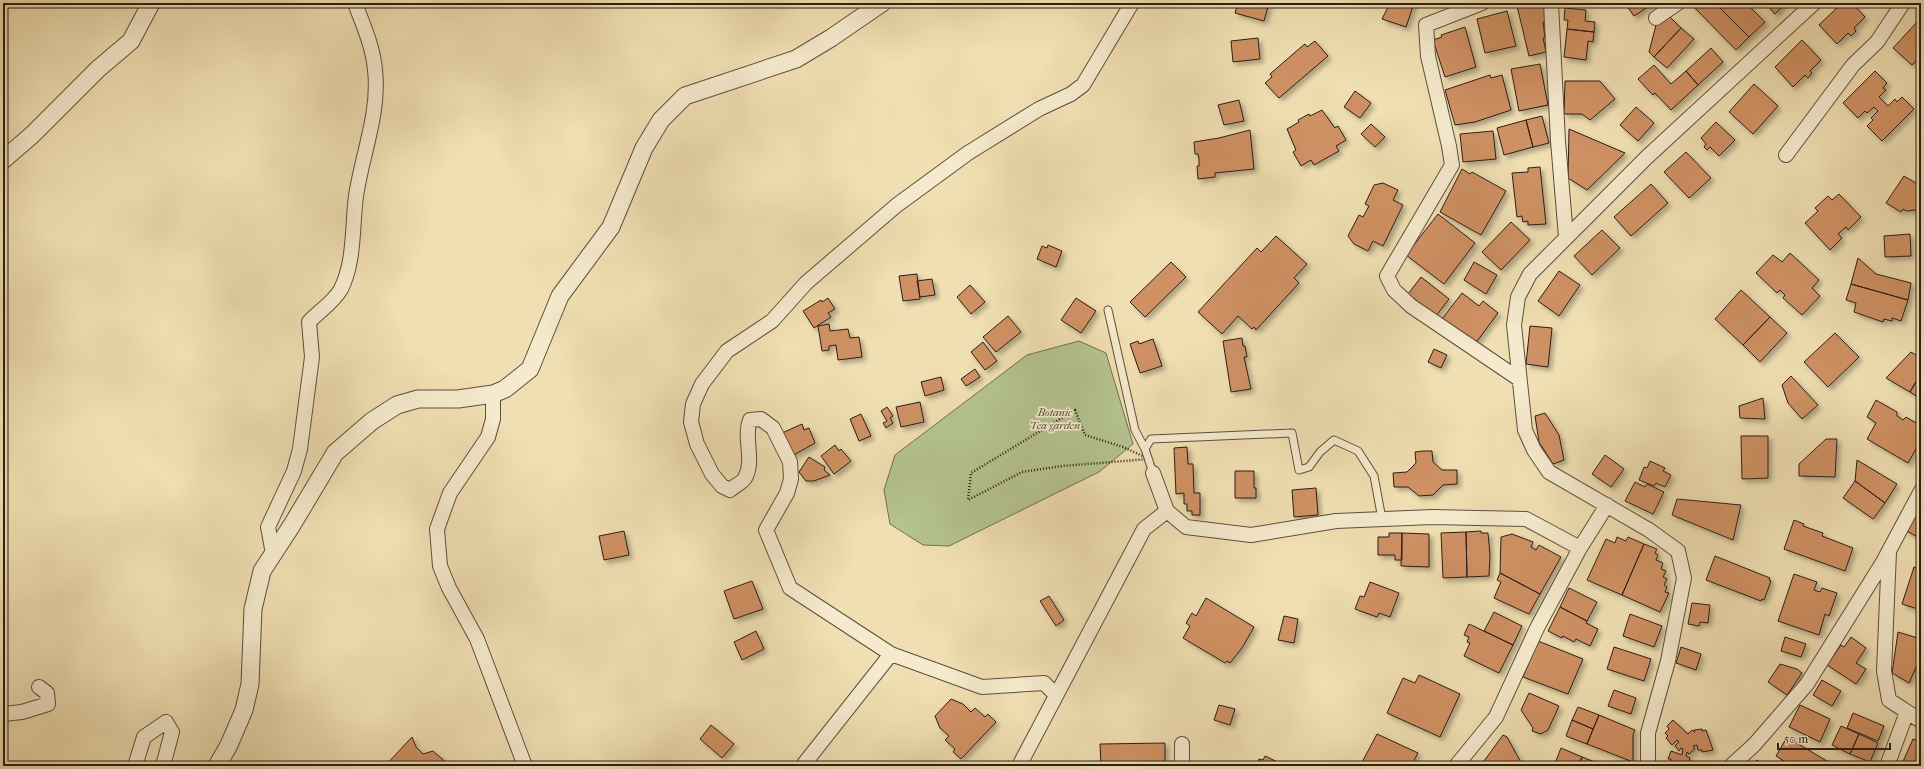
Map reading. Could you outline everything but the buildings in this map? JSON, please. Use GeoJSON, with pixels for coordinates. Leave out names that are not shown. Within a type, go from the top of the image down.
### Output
{"type":"FeatureCollection","features":[{"type":"Feature","properties":{"kind":"street"},"geometry":{"type":"LineString","coordinates":[[3,160],[32,135],[98,69],[131,41],[151,3]]}},
{"type":"Feature","properties":{"kind":"street"},"geometry":{"type":"LineString","coordinates":[[273,554],[268,527],[294,471],[300,449],[312,357],[309,322],[331,302],[341,289],[349,265],[356,196],[372,124],[375,71],[370,42],[355,3]]}},
{"type":"Feature","properties":{"kind":"street"},"geometry":{"type":"LineString","coordinates":[[217,766],[229,745],[244,710],[250,684],[253,609],[262,571],[335,453],[372,421],[397,405],[418,400],[458,399],[493,394],[505,389],[530,369],[560,296],[611,227],[644,148],[661,120],[685,96],[796,59],[831,38],[882,3]]}},
{"type":"Feature","properties":{"kind":"street"},"geometry":{"type":"LineString","coordinates":[[1056,695],[1044,684],[982,688],[891,654],[790,588],[766,530],[787,493],[791,479],[790,462],[773,428],[762,419],[750,420],[747,427],[749,465],[744,479],[730,490],[722,486],[712,474],[697,444],[691,422],[693,404],[702,384],[727,351],[772,321],[806,283],[897,204],[968,153],[1039,108],[1071,94],[1083,85],[1132,3]]}},
{"type":"Feature","properties":{"kind":"street"},"geometry":{"type":"LineString","coordinates":[[1482,3],[1426,25],[1428,56],[1452,165],[1388,276],[1394,290],[1411,306],[1519,378]]}},
{"type":"Feature","properties":{"kind":"street"},"geometry":{"type":"LineString","coordinates":[[1551,3],[1558,141],[1566,237]]}},
{"type":"Feature","properties":{"kind":"street"},"geometry":{"type":"LineString","coordinates":[[1656,18],[1678,3]]}},
{"type":"Feature","properties":{"kind":"street"},"geometry":{"type":"LineString","coordinates":[[1648,766],[1648,733],[1668,661],[1684,578],[1678,551],[1649,530],[1550,472],[1534,450],[1525,430],[1519,378],[1514,325],[1518,297],[1530,274],[1566,237],[1647,157],[1814,3]]}},
{"type":"Feature","properties":{"kind":"street"},"geometry":{"type":"LineString","coordinates":[[1786,155],[1853,65],[1877,42],[1903,3]]}},
{"type":"Feature","properties":{"kind":"street"},"geometry":{"type":"LineString","coordinates":[[493,394],[493,419],[488,437],[450,493],[437,529],[440,566],[449,588],[476,639],[525,766]]}},
{"type":"Feature","properties":{"kind":"street"},"geometry":{"type":"LineString","coordinates":[[1153,473],[1167,511],[1186,527],[1251,535],[1336,521],[1432,517],[1526,519],[1580,548]]}},
{"type":"Feature","properties":{"kind":"street"},"geometry":{"type":"LineString","coordinates":[[1731,766],[1754,745],[1807,684],[1889,550],[1921,491]]}},
{"type":"Feature","properties":{"kind":"street"},"geometry":{"type":"LineString","coordinates":[[1456,766],[1496,717],[1537,628],[1580,548],[1607,506]]}},
{"type":"Feature","properties":{"kind":"street"},"geometry":{"type":"LineString","coordinates":[[1019,766],[1144,529],[1167,511]]}},
{"type":"Feature","properties":{"kind":"street"},"geometry":{"type":"LineString","coordinates":[[1889,550],[1884,671],[1889,700],[1921,721]]}},
{"type":"Feature","properties":{"kind":"street"},"geometry":{"type":"LineString","coordinates":[[804,764],[891,654]]}},
{"type":"Feature","properties":{"kind":"street"},"geometry":{"type":"LineString","coordinates":[[3,714],[22,712],[48,704],[47,694],[39,687]]}},
{"type":"Feature","properties":{"kind":"street"},"geometry":{"type":"LineString","coordinates":[[1887,766],[1907,712]]}},
{"type":"Feature","properties":{"kind":"street"},"geometry":{"type":"LineString","coordinates":[[135,766],[144,737],[166,722],[172,732],[163,766]]}},
{"type":"Feature","properties":{"kind":"street"},"geometry":{"type":"LineString","coordinates":[[1182,744],[1182,766]]}},
{"type":"Feature","properties":{"kind":"lane"},"geometry":{"type":"LineString","coordinates":[[1108,310],[1135,430],[1145,449],[1153,473]]}},
{"type":"Feature","properties":{"kind":"lane"},"geometry":{"type":"LineString","coordinates":[[1145,449],[1151,439],[1292,433],[1299,470],[1309,467],[1320,452],[1334,440],[1358,451],[1374,476],[1382,519]]}},
{"type":"Feature","properties":{"kind":"path"},"geometry":{"type":"LineString","coordinates":[[1123,447],[1085,435],[1075,410],[971,473],[968,500],[1022,472],[1062,466],[1149,459]]}},
{"type":"Feature","properties":{"kind":"green space","name":"Botanic Tea garden"},"geometry":{"type":"Polygon","coordinates":[[[1079,341],[1106,353],[1133,444],[1099,472],[949,546],[923,545],[890,524],[884,490],[895,455],[1027,355],[1079,341]]]}}]}
